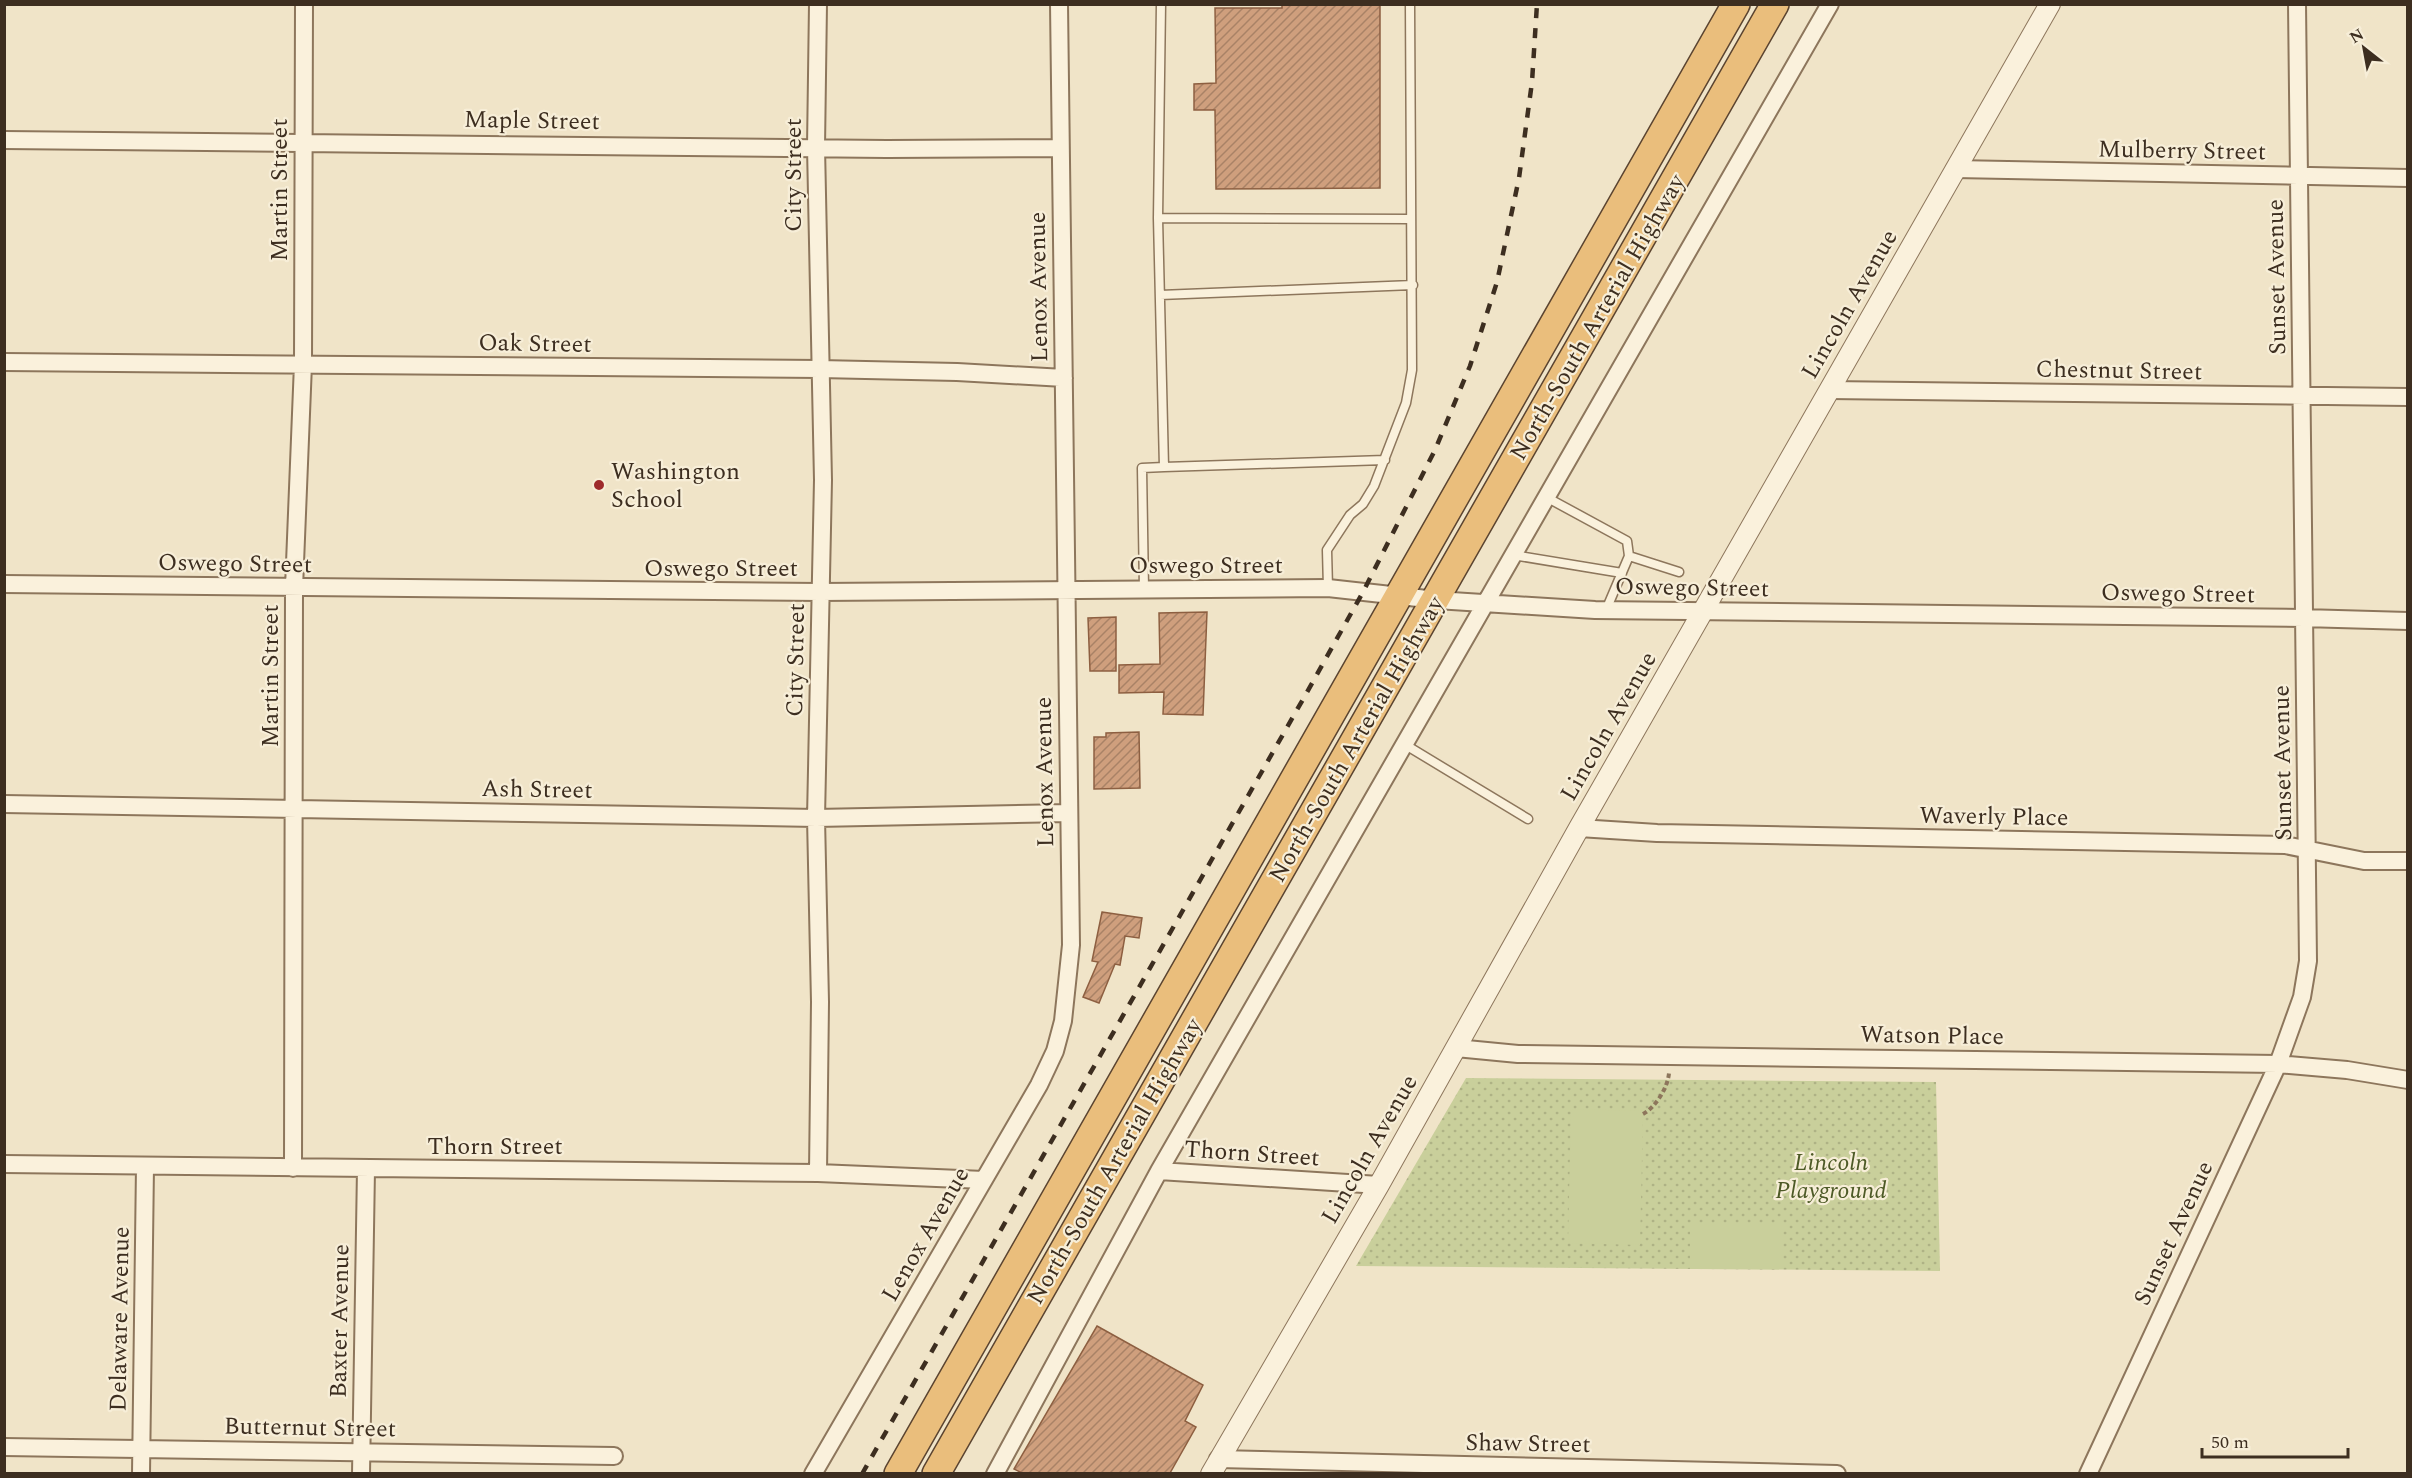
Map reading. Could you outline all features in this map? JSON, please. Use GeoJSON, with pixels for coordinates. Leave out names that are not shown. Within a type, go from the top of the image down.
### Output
{"type":"FeatureCollection","features":[{"type":"Feature","properties":{"kind":"highway","name":"North-South Arterial Highway"},"geometry":{"type":"LineString","coordinates":[[898,1473],[1736,4]]}},
{"type":"Feature","properties":{"kind":"highway","name":"North-South Arterial Highway"},"geometry":{"type":"LineString","coordinates":[[936,1473],[1775,4]]}},
{"type":"Feature","properties":{"kind":"street","name":"Martin Street"},"geometry":{"type":"LineString","coordinates":[[293,1168],[294,588],[303,364],[304,4]]}},
{"type":"Feature","properties":{"kind":"street","name":"City Street"},"geometry":{"type":"LineString","coordinates":[[818,4],[816,147],[823,480],[816,818],[820,1002],[818,1173]]}},
{"type":"Feature","properties":{"kind":"street","name":"Lenox Avenue"},"geometry":{"type":"LineString","coordinates":[[813,1473],[1040,1085],[1055,1051],[1064,1021],[1071,945],[1059,148],[1059,4]]}},
{"type":"Feature","properties":{"kind":"street"},"geometry":{"type":"LineString","coordinates":[[995,1473],[1159,1171],[1830,4]]}},
{"type":"Feature","properties":{"kind":"street","name":"Lincoln Avenue"},"geometry":{"type":"LineString","coordinates":[[1214,1466],[1379,1185],[1579,828],[2050,4]]}},
{"type":"Feature","properties":{"kind":"street","name":"Sunset Avenue"},"geometry":{"type":"LineString","coordinates":[[2088,1473],[2278,1064],[2302,997],[2308,961],[2297,4]]}},
{"type":"Feature","properties":{"kind":"street","name":"Maple Street"},"geometry":{"type":"LineString","coordinates":[[4,140],[887,149],[1059,148]]}},
{"type":"Feature","properties":{"kind":"street","name":"Mulberry Street"},"geometry":{"type":"LineString","coordinates":[[1955,169],[2408,178]]}},
{"type":"Feature","properties":{"kind":"street","name":"Oak Street"},"geometry":{"type":"LineString","coordinates":[[4,362],[820,369],[957,372],[1064,378]]}},
{"type":"Feature","properties":{"kind":"street","name":"Chestnut Street"},"geometry":{"type":"LineString","coordinates":[[1829,390],[2408,397]]}},
{"type":"Feature","properties":{"kind":"street","name":"Oswego Street"},"geometry":{"type":"LineString","coordinates":[[4,584],[820,592],[1328,588],[1436,600],[1606,610],[2408,621]]}},
{"type":"Feature","properties":{"kind":"street","name":"Ash Street"},"geometry":{"type":"LineString","coordinates":[[4,804],[816,818],[1069,813]]}},
{"type":"Feature","properties":{"kind":"street","name":"Waverly Place"},"geometry":{"type":"LineString","coordinates":[[1579,828],[1657,833],[2284,845],[2364,861],[2408,861]]}},
{"type":"Feature","properties":{"kind":"street","name":"Watson Place"},"geometry":{"type":"LineString","coordinates":[[1456,1048],[1518,1054],[2278,1064],[2347,1070],[2408,1080]]}},
{"type":"Feature","properties":{"kind":"street","name":"Thorn Street"},"geometry":{"type":"LineString","coordinates":[[4,1164],[818,1173],[984,1180]]}},
{"type":"Feature","properties":{"kind":"street","name":"Delaware Avenue"},"geometry":{"type":"LineString","coordinates":[[141,1473],[145,1166]]}},
{"type":"Feature","properties":{"kind":"street","name":"Baxter Avenue"},"geometry":{"type":"LineString","coordinates":[[361,1473],[366,1169]]}},
{"type":"Feature","properties":{"kind":"street","name":"Thorn Street"},"geometry":{"type":"LineString","coordinates":[[1159,1171],[1379,1185]]}},
{"type":"Feature","properties":{"kind":"street","name":"Butternut Street"},"geometry":{"type":"LineString","coordinates":[[4,1447],[141,1447],[614,1456]]}},
{"type":"Feature","properties":{"kind":"street","name":"Shaw Street"},"geometry":{"type":"LineString","coordinates":[[1214,1466],[1837,1473]]}},
{"type":"Feature","properties":{"kind":"lane"},"geometry":{"type":"LineString","coordinates":[[1161,4],[1158,218],[1164,467]]}},
{"type":"Feature","properties":{"kind":"lane"},"geometry":{"type":"LineString","coordinates":[[1328,588],[1327,550],[1350,515],[1363,504],[1374,486],[1406,403],[1412,370],[1410,4]]}},
{"type":"Feature","properties":{"kind":"lane"},"geometry":{"type":"LineString","coordinates":[[1158,218],[1411,219]]}},
{"type":"Feature","properties":{"kind":"lane"},"geometry":{"type":"LineString","coordinates":[[1160,295],[1413,285]]}},
{"type":"Feature","properties":{"kind":"lane"},"geometry":{"type":"LineString","coordinates":[[1144,589],[1142,468],[1385,460]]}},
{"type":"Feature","properties":{"kind":"lane"},"geometry":{"type":"LineString","coordinates":[[1546,497],[1627,541],[1629,556],[1606,610]]}},
{"type":"Feature","properties":{"kind":"lane"},"geometry":{"type":"LineString","coordinates":[[1512,555],[1622,573]]}},
{"type":"Feature","properties":{"kind":"lane"},"geometry":{"type":"LineString","coordinates":[[1629,556],[1679,572]]}},
{"type":"Feature","properties":{"kind":"lane"},"geometry":{"type":"LineString","coordinates":[[1403,744],[1528,819]]}},
{"type":"Feature","properties":{"kind":"path"},"geometry":{"type":"LineString","coordinates":[[1643,1114],[1668,1086],[1669,1056]]}},
{"type":"Feature","properties":{"kind":"green space","name":"Lincoln Playground"},"geometry":{"type":"Polygon","coordinates":[[[1466,1078],[1936,1082],[1940,1271],[1356,1266],[1466,1078]]]}},
{"type":"Feature","properties":{"kind":"green space"},"geometry":{"type":"Polygon","coordinates":[[[1571,1109],[1643,1111],[1640,1245],[1568,1243],[1571,1109]]]}},
{"type":"Feature","properties":{"kind":"green space"},"geometry":{"type":"Polygon","coordinates":[[[1690,1223],[1782,1223],[1782,1269],[1690,1269],[1690,1223]]]}},
{"type":"Feature","properties":{"kind":"building"},"geometry":{"type":"Polygon","coordinates":[[[1282,4],[1380,5],[1380,188],[1216,189],[1215,110],[1194,110],[1194,84],[1216,83],[1215,8],[1282,8],[1282,4]]]}},
{"type":"Feature","properties":{"kind":"building"},"geometry":{"type":"Polygon","coordinates":[[[1207,612],[1203,715],[1163,714],[1164,692],[1119,693],[1119,665],[1160,664],[1159,613],[1207,612]]]}},
{"type":"Feature","properties":{"kind":"building"},"geometry":{"type":"Polygon","coordinates":[[[1116,617],[1116,671],[1090,671],[1088,618],[1116,617]]]}},
{"type":"Feature","properties":{"kind":"building"},"geometry":{"type":"Polygon","coordinates":[[[1139,732],[1140,788],[1094,789],[1094,737],[1106,737],[1106,733],[1139,732]]]}},
{"type":"Feature","properties":{"kind":"building"},"geometry":{"type":"Polygon","coordinates":[[[1102,912],[1142,918],[1139,938],[1125,936],[1120,965],[1115,964],[1099,1003],[1083,997],[1098,962],[1092,961],[1102,912]]]}},
{"type":"Feature","properties":{"kind":"building"},"geometry":{"type":"Polygon","coordinates":[[[1097,1326],[1203,1385],[1185,1421],[1196,1427],[1170,1473],[1022,1473],[1014,1469],[1097,1326]]]}},
{"type":"Feature","properties":{"kind":"railway"},"geometry":{"type":"LineString","coordinates":[[862,1474],[1306,694],[1363,592],[1435,450],[1470,366],[1497,282],[1519,178],[1532,82],[1537,4]]}},
{"type":"Feature","properties":{"kind":"place","name":"Washington School"},"geometry":{"type":"Point","coordinates":[599,485]}}]}
